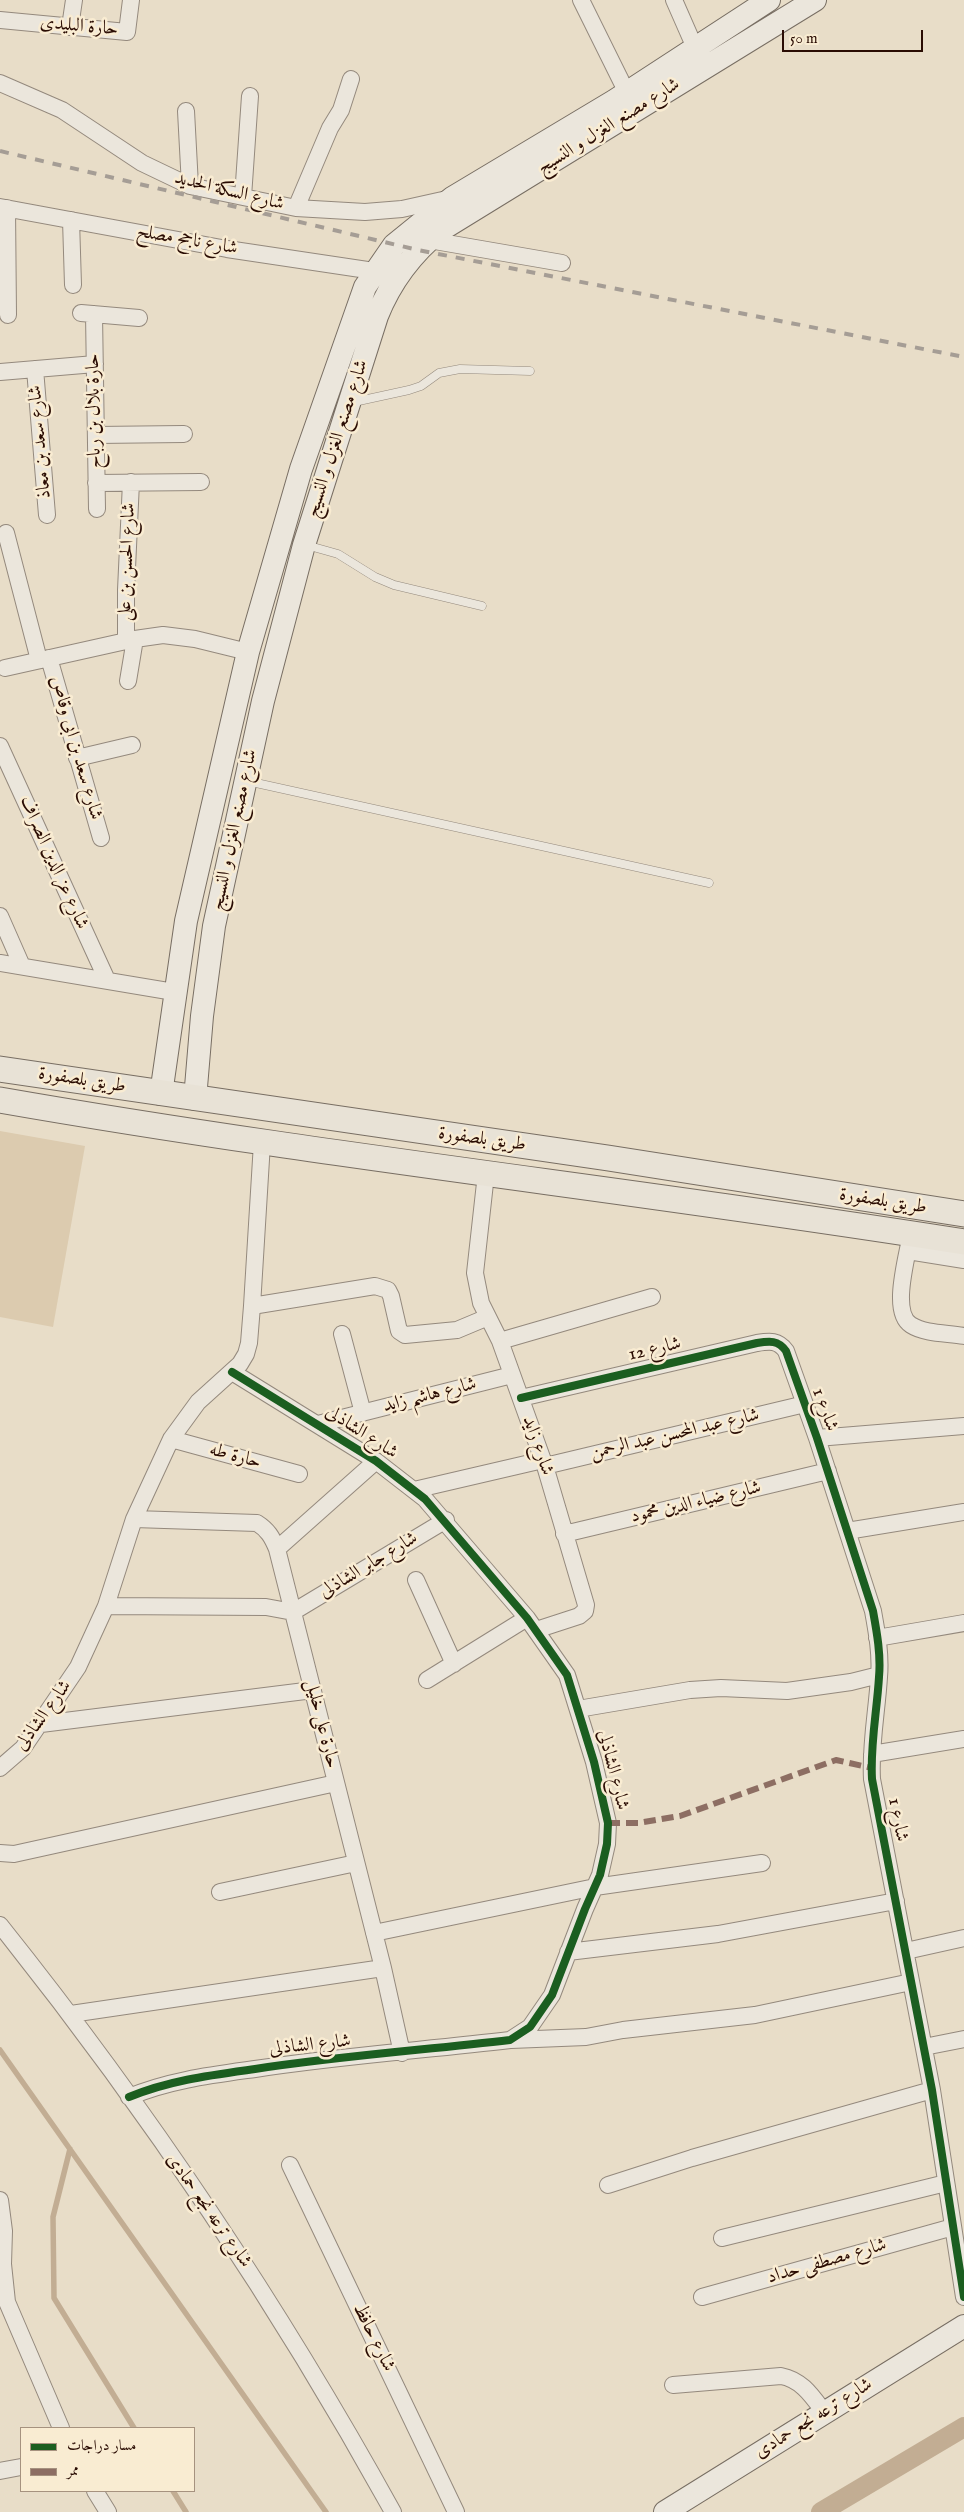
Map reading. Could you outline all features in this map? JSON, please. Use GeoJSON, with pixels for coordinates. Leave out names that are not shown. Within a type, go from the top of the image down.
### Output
{"type":"FeatureCollection","features":[{"type":"Feature","properties":{"kind":"main road","name":"شارع مصنع الغزل و النسيج"},"geometry":{"type":"LineString","coordinates":[[700,58],[769,0]]}},
{"type":"Feature","properties":{"kind":"main road","name":"شارع مصنع الغزل و النسيج"},"geometry":{"type":"LineString","coordinates":[[195,1099],[202,1016],[214,926],[245,780],[280,632],[304,545],[376,316],[387,292],[401,270],[429,240],[631,102],[700,58],[815,0]]}},
{"type":"Feature","properties":{"kind":"main road","name":"شارع مصنع الغزل و النسيج"},"geometry":{"type":"LineString","coordinates":[[161,1094],[174,992],[186,921],[248,652],[280,540],[325,398],[358,303],[374,271],[394,245],[452,198],[631,102]]}},
{"type":"Feature","properties":{"kind":"main road"},"geometry":{"type":"LineString","coordinates":[[325,398],[350,403]]}},
{"type":"Feature","properties":{"kind":"main road"},"geometry":{"type":"LineString","coordinates":[[280,540],[304,545]]}},
{"type":"Feature","properties":{"kind":"main road"},"geometry":{"type":"LineString","coordinates":[[219,775],[245,780]]}},
{"type":"Feature","properties":{"kind":"main road"},"geometry":{"type":"LineString","coordinates":[[186,921],[214,926]]}},
{"type":"Feature","properties":{"kind":"main road","name":"طريق بلصفورة"},"geometry":{"type":"LineString","coordinates":[[0,1069],[608,1158],[964,1214]]}},
{"type":"Feature","properties":{"kind":"main road","name":"طريق بلصفورة"},"geometry":{"type":"LineString","coordinates":[[0,1100],[262,1143],[812,1217],[910,1242],[964,1242]]}},
{"type":"Feature","properties":{"kind":"main road"},"geometry":{"type":"LineString","coordinates":[[604,1190],[608,1158]]}},
{"type":"Feature","properties":{"kind":"main road","name":"شارع ترعه نجع حمادى"},"geometry":{"type":"LineString","coordinates":[[665,2512],[964,2326]]}},
{"type":"Feature","properties":{"kind":"street"},"geometry":{"type":"LineString","coordinates":[[70,27],[74,0]]}},
{"type":"Feature","properties":{"kind":"street","name":"حارة البليدى"},"geometry":{"type":"LineString","coordinates":[[0,20],[127,32],[131,0]]}},
{"type":"Feature","properties":{"kind":"street"},"geometry":{"type":"LineString","coordinates":[[581,0],[631,102]]}},
{"type":"Feature","properties":{"kind":"street"},"geometry":{"type":"LineString","coordinates":[[674,0],[700,58]]}},
{"type":"Feature","properties":{"kind":"street"},"geometry":{"type":"LineString","coordinates":[[0,70],[7,86]]}},
{"type":"Feature","properties":{"kind":"street"},"geometry":{"type":"LineString","coordinates":[[296,208],[330,128],[341,110],[351,79]]}},
{"type":"Feature","properties":{"kind":"street","name":"شارع السكة الحديد"},"geometry":{"type":"LineString","coordinates":[[7,86],[62,110],[142,163],[190,186],[296,208],[374,212],[402,209],[452,198]]}},
{"type":"Feature","properties":{"kind":"street"},"geometry":{"type":"LineString","coordinates":[[242,197],[250,96]]}},
{"type":"Feature","properties":{"kind":"street"},"geometry":{"type":"LineString","coordinates":[[186,111],[190,186]]}},
{"type":"Feature","properties":{"kind":"street"},"geometry":{"type":"LineString","coordinates":[[3,207],[8,315]]}},
{"type":"Feature","properties":{"kind":"street","name":"شارع ناجح مصلح"},"geometry":{"type":"LineString","coordinates":[[3,207],[227,249],[374,271]]}},
{"type":"Feature","properties":{"kind":"street"},"geometry":{"type":"LineString","coordinates":[[71,220],[73,285]]}},
{"type":"Feature","properties":{"kind":"street"},"geometry":{"type":"LineString","coordinates":[[429,240],[562,263]]}},
{"type":"Feature","properties":{"kind":"street","name":"حارة بلال بن رباح"},"geometry":{"type":"LineString","coordinates":[[97,508],[95,364],[87,313],[139,318]]}},
{"type":"Feature","properties":{"kind":"street"},"geometry":{"type":"LineString","coordinates":[[0,372],[95,364]]}},
{"type":"Feature","properties":{"kind":"street","name":"شارع سعد بن معاذ"},"geometry":{"type":"LineString","coordinates":[[35,368],[47,515]]}},
{"type":"Feature","properties":{"kind":"street"},"geometry":{"type":"LineString","coordinates":[[96,435],[184,434]]}},
{"type":"Feature","properties":{"kind":"street","name":"شارع الحسن بن على"},"geometry":{"type":"LineString","coordinates":[[128,681],[131,640],[126,582],[131,482]]}},
{"type":"Feature","properties":{"kind":"street"},"geometry":{"type":"LineString","coordinates":[[96,483],[201,482]]}},
{"type":"Feature","properties":{"kind":"street","name":"شارع سعد بن ابى وقاص"},"geometry":{"type":"LineString","coordinates":[[6,533],[101,838]]}},
{"type":"Feature","properties":{"kind":"street"},"geometry":{"type":"LineString","coordinates":[[5,668],[131,640],[163,635],[179,636],[248,652]]}},
{"type":"Feature","properties":{"kind":"street"},"geometry":{"type":"LineString","coordinates":[[77,758],[132,745]]}},
{"type":"Feature","properties":{"kind":"street","name":"شارع عز الدين الصراف"},"geometry":{"type":"LineString","coordinates":[[0,746],[107,980]]}},
{"type":"Feature","properties":{"kind":"street"},"geometry":{"type":"LineString","coordinates":[[0,916],[22,966]]}},
{"type":"Feature","properties":{"kind":"street"},"geometry":{"type":"LineString","coordinates":[[0,963],[174,992]]}},
{"type":"Feature","properties":{"kind":"street","name":"شارع الشاذلى"},"geometry":{"type":"LineString","coordinates":[[0,1768],[23,1748],[78,1667],[106,1606],[134,1519],[172,1440],[198,1402],[232,1372],[246,1354],[249,1343],[252,1306],[262,1143]]}},
{"type":"Feature","properties":{"kind":"street","name":"شارع زايد"},"geometry":{"type":"LineString","coordinates":[[427,1680],[531,1624],[579,1616],[584,1611],[586,1605],[544,1463],[500,1341],[476,1288],[475,1273],[486,1174]]}},
{"type":"Feature","properties":{"kind":"street"},"geometry":{"type":"LineString","coordinates":[[964,1260],[910,1242],[900,1302],[905,1320],[912,1326],[964,1336]]}},
{"type":"Feature","properties":{"kind":"street"},"geometry":{"type":"LineString","coordinates":[[252,1306],[375,1286],[388,1290],[399,1331],[405,1335],[457,1330],[488,1317]]}},
{"type":"Feature","properties":{"kind":"street"},"geometry":{"type":"LineString","coordinates":[[500,1341],[652,1298]]}},
{"type":"Feature","properties":{"kind":"street"},"geometry":{"type":"LineString","coordinates":[[342,1334],[363,1413]]}},
{"type":"Feature","properties":{"kind":"street","name":"شارع 12"},"geometry":{"type":"LineString","coordinates":[[521,1398],[766,1341],[774,1341],[781,1344],[789,1358]]}},
{"type":"Feature","properties":{"kind":"street","name":"شارع 1"},"geometry":{"type":"LineString","coordinates":[[789,1358],[865,1583],[878,1638],[880,1675],[872,1754],[872,1778],[932,2090],[946,2183],[956,2215],[964,2296]]}},
{"type":"Feature","properties":{"kind":"street","name":"شارع الشاذلى"},"geometry":{"type":"LineString","coordinates":[[129,2097],[152,2087],[180,2080],[288,2064],[510,2040],[530,2026],[540,2015],[552,1995],[604,1863],[608,1823],[578,1709],[567,1675],[531,1624],[446,1520],[414,1490],[376,1461],[232,1372]]}},
{"type":"Feature","properties":{"kind":"street","name":"شارع هاشم زايد"},"geometry":{"type":"LineString","coordinates":[[318,1424],[512,1375]]}},
{"type":"Feature","properties":{"kind":"street","name":"شارع عبد المحسن عبد الرحمن"},"geometry":{"type":"LineString","coordinates":[[414,1490],[544,1463],[805,1404]]}},
{"type":"Feature","properties":{"kind":"street"},"geometry":{"type":"LineString","coordinates":[[817,1438],[964,1426]]}},
{"type":"Feature","properties":{"kind":"street","name":"حارة طه"},"geometry":{"type":"LineString","coordinates":[[172,1440],[299,1474]]}},
{"type":"Feature","properties":{"kind":"street"},"geometry":{"type":"LineString","coordinates":[[277,1549],[376,1461]]}},
{"type":"Feature","properties":{"kind":"street","name":"شارع ضياء الدين محمود"},"geometry":{"type":"LineString","coordinates":[[564,1534],[828,1471]]}},
{"type":"Feature","properties":{"kind":"street"},"geometry":{"type":"LineString","coordinates":[[847,1531],[964,1512]]}},
{"type":"Feature","properties":{"kind":"street","name":"حارة على خليل"},"geometry":{"type":"LineString","coordinates":[[134,1519],[257,1523],[266,1528],[277,1549],[383,1968],[402,2053]]}},
{"type":"Feature","properties":{"kind":"street","name":"شارع جابر الشاذلى"},"geometry":{"type":"LineString","coordinates":[[293,1612],[446,1520]]}},
{"type":"Feature","properties":{"kind":"street"},"geometry":{"type":"LineString","coordinates":[[416,1580],[454,1664]]}},
{"type":"Feature","properties":{"kind":"street"},"geometry":{"type":"LineString","coordinates":[[106,1606],[266,1607],[293,1612]]}},
{"type":"Feature","properties":{"kind":"street"},"geometry":{"type":"LineString","coordinates":[[878,1638],[964,1623]]}},
{"type":"Feature","properties":{"kind":"street"},"geometry":{"type":"LineString","coordinates":[[578,1709],[690,1690],[721,1688],[787,1690],[852,1682],[880,1675]]}},
{"type":"Feature","properties":{"kind":"street"},"geometry":{"type":"LineString","coordinates":[[41,1724],[312,1690]]}},
{"type":"Feature","properties":{"kind":"street"},"geometry":{"type":"LineString","coordinates":[[872,1754],[964,1739]]}},
{"type":"Feature","properties":{"kind":"street"},"geometry":{"type":"LineString","coordinates":[[0,1853],[14,1854],[336,1782]]}},
{"type":"Feature","properties":{"kind":"street"},"geometry":{"type":"LineString","coordinates":[[374,1933],[595,1887],[639,1882],[762,1862]]}},
{"type":"Feature","properties":{"kind":"street"},"geometry":{"type":"LineString","coordinates":[[220,1892],[356,1863]]}},
{"type":"Feature","properties":{"kind":"street"},"geometry":{"type":"LineString","coordinates":[[568,1952],[718,1934],[896,1901]]}},
{"type":"Feature","properties":{"kind":"street","name":"شارع ترعه نجع حمادى"},"geometry":{"type":"LineString","coordinates":[[0,1925],[72,2014],[257,2280],[320,2381],[393,2512]]}},
{"type":"Feature","properties":{"kind":"street"},"geometry":{"type":"LineString","coordinates":[[906,1951],[964,1938]]}},
{"type":"Feature","properties":{"kind":"street"},"geometry":{"type":"LineString","coordinates":[[72,2014],[383,1968]]}},
{"type":"Feature","properties":{"kind":"street"},"geometry":{"type":"LineString","coordinates":[[510,2040],[586,2037],[641,2027],[756,2015],[912,1982]]}},
{"type":"Feature","properties":{"kind":"street"},"geometry":{"type":"LineString","coordinates":[[924,2048],[964,2039]]}},
{"type":"Feature","properties":{"kind":"street"},"geometry":{"type":"LineString","coordinates":[[608,2185],[692,2158],[932,2090]]}},
{"type":"Feature","properties":{"kind":"street","name":"شارع حافظ"},"geometry":{"type":"LineString","coordinates":[[290,2165],[456,2512]]}},
{"type":"Feature","properties":{"kind":"street"},"geometry":{"type":"LineString","coordinates":[[722,2238],[946,2183]]}},
{"type":"Feature","properties":{"kind":"street"},"geometry":{"type":"LineString","coordinates":[[0,2200],[4,2231],[3,2264],[8,2302],[61,2427]]}},
{"type":"Feature","properties":{"kind":"street","name":"شارع مصطفى حداد"},"geometry":{"type":"LineString","coordinates":[[702,2297],[956,2215]]}},
{"type":"Feature","properties":{"kind":"street"},"geometry":{"type":"LineString","coordinates":[[673,2386],[780,2376],[790,2377],[805,2387],[824,2412]]}},
{"type":"Feature","properties":{"kind":"street"},"geometry":{"type":"LineString","coordinates":[[0,2472],[20,2467]]}},
{"type":"Feature","properties":{"kind":"street"},"geometry":{"type":"LineString","coordinates":[[96,2492],[108,2512]]}},
{"type":"Feature","properties":{"kind":"lane"},"geometry":{"type":"LineString","coordinates":[[350,403],[409,390],[421,386],[439,373],[460,368],[530,371]]}},
{"type":"Feature","properties":{"kind":"lane"},"geometry":{"type":"LineString","coordinates":[[304,545],[338,554],[375,577],[394,585],[482,606]]}},
{"type":"Feature","properties":{"kind":"lane"},"geometry":{"type":"LineString","coordinates":[[245,780],[709,883]]}},
{"type":"Feature","properties":{"kind":"shaded area"},"geometry":{"type":"Polygon","coordinates":[[[0,1131],[85,1146],[53,1327],[0,1317],[0,1131]]]}},
{"type":"Feature","properties":{"kind":"waterway"},"geometry":{"type":"LineString","coordinates":[[0,2050],[326,2512]]}},
{"type":"Feature","properties":{"kind":"waterway"},"geometry":{"type":"LineString","coordinates":[[70,2149],[53,2217],[54,2298],[133,2427]]}},
{"type":"Feature","properties":{"kind":"waterway"},"geometry":{"type":"LineString","coordinates":[[821,2512],[964,2427]]}},
{"type":"Feature","properties":{"kind":"waterway"},"geometry":{"type":"LineString","coordinates":[[174,2492],[186,2512]]}},
{"type":"Feature","properties":{"kind":"railway"},"geometry":{"type":"LineString","coordinates":[[0,151],[418,250],[964,357]]}},
{"type":"Feature","properties":{"kind":"marked path"},"geometry":{"type":"LineString","coordinates":[[608,1823],[638,1823],[680,1816],[836,1760],[872,1768]]}},
{"type":"Feature","properties":{"kind":"cycle path"},"geometry":{"type":"LineString","coordinates":[[521,1398],[757,1343],[773,1342],[780,1345],[786,1351],[817,1438],[873,1611],[878,1644],[879,1669],[872,1779],[932,2090],[964,2297]]}},
{"type":"Feature","properties":{"kind":"cycle path"},"geometry":{"type":"LineString","coordinates":[[129,2097],[176,2082],[223,2074],[319,2060],[510,2040],[530,2027],[552,1995],[600,1875],[607,1844],[608,1823],[594,1762],[567,1675],[527,1618],[425,1499],[376,1461],[232,1372]]}}]}
